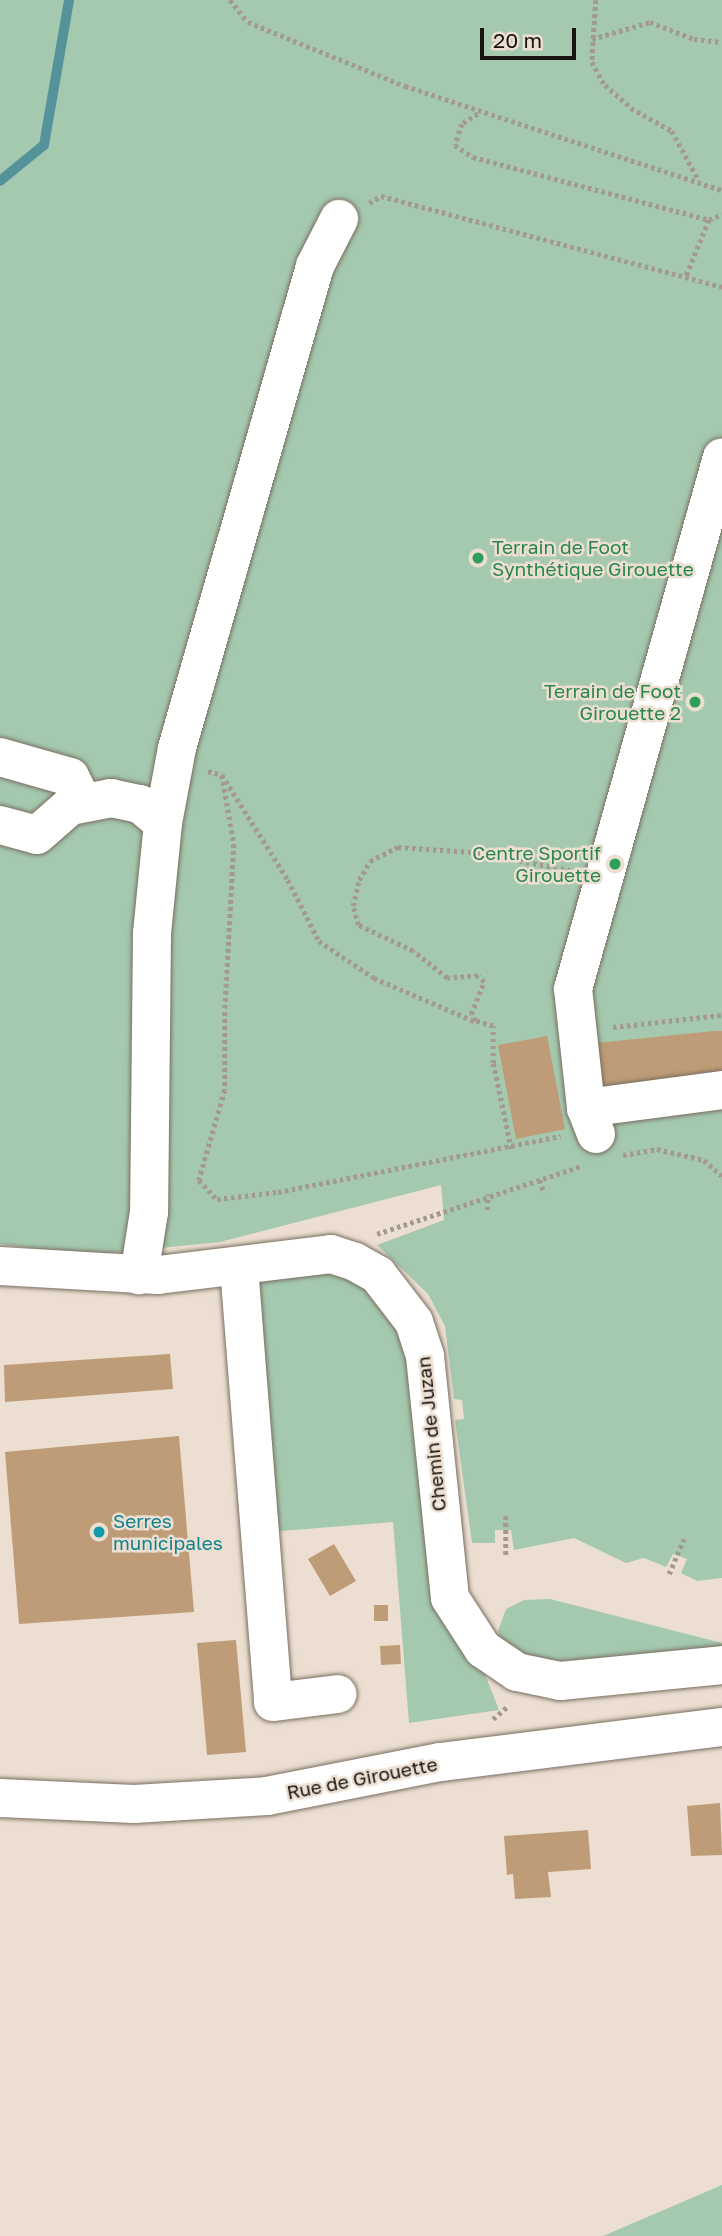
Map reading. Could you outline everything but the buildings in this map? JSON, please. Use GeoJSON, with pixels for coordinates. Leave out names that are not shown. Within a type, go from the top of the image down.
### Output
{"type":"FeatureCollection","features":[{"type":"Feature","properties":{"kind":"street"},"geometry":{"type":"LineString","coordinates":[[139,1275],[149,1212],[152,933],[163,823],[177,748],[315,266],[339,219]]}},
{"type":"Feature","properties":{"kind":"street"},"geometry":{"type":"LineString","coordinates":[[722,457],[573,989],[577,1031],[597,1138],[722,1090]]}},
{"type":"Feature","properties":{"kind":"street"},"geometry":{"type":"LineString","coordinates":[[0,757],[70,777],[83,803]]}},
{"type":"Feature","properties":{"kind":"street"},"geometry":{"type":"LineString","coordinates":[[0,825],[37,835],[70,806],[111,797],[141,804],[163,823]]}},
{"type":"Feature","properties":{"kind":"street"},"geometry":{"type":"LineString","coordinates":[[0,1266],[139,1275],[239,1267],[331,1254]]}},
{"type":"Feature","properties":{"kind":"street","name":"Chemin de Juzan"},"geometry":{"type":"LineString","coordinates":[[331,1254],[377,1275],[414,1322],[425,1356],[445,1577],[461,1620],[483,1649],[517,1672],[560,1681],[722,1665]]}},
{"type":"Feature","properties":{"kind":"street"},"geometry":{"type":"LineString","coordinates":[[239,1267],[273,1702],[338,1694]]}},
{"type":"Feature","properties":{"kind":"street","name":"Rue de Girouette"},"geometry":{"type":"LineString","coordinates":[[0,1798],[134,1804],[267,1797],[441,1762],[722,1727]]}},
{"type":"Feature","properties":{"kind":"path"},"geometry":{"type":"LineString","coordinates":[[230,0],[248,22],[479,114],[698,180],[722,190]]}},
{"type":"Feature","properties":{"kind":"path"},"geometry":{"type":"LineString","coordinates":[[596,0],[592,62],[605,85],[631,108],[672,131],[698,180]]}},
{"type":"Feature","properties":{"kind":"path"},"geometry":{"type":"LineString","coordinates":[[593,39],[650,22],[694,39],[722,42]]}},
{"type":"Feature","properties":{"kind":"path"},"geometry":{"type":"LineString","coordinates":[[479,114],[462,124],[455,145],[473,157],[709,219],[722,214]]}},
{"type":"Feature","properties":{"kind":"path"},"geometry":{"type":"LineString","coordinates":[[339,219],[382,196],[722,287]]}},
{"type":"Feature","properties":{"kind":"path"},"geometry":{"type":"LineString","coordinates":[[686,277],[709,219]]}},
{"type":"Feature","properties":{"kind":"path"},"geometry":{"type":"LineString","coordinates":[[177,748],[183,764],[222,775],[288,880],[319,941],[374,978],[493,1026],[493,1063],[511,1149]]}},
{"type":"Feature","properties":{"kind":"path"},"geometry":{"type":"LineString","coordinates":[[222,775],[234,844],[225,1012],[225,1090],[199,1180],[217,1199],[278,1192],[511,1149],[597,1138],[704,1160],[722,1176]]}},
{"type":"Feature","properties":{"kind":"path"},"geometry":{"type":"LineString","coordinates":[[475,1021],[471,1014],[484,982],[478,976],[447,978],[413,951],[358,925],[353,906],[359,880],[370,861],[398,847],[471,852],[536,862],[604,878]]}},
{"type":"Feature","properties":{"kind":"path"},"geometry":{"type":"LineString","coordinates":[[577,1031],[722,1015]]}},
{"type":"Feature","properties":{"kind":"path"},"geometry":{"type":"LineString","coordinates":[[331,1254],[488,1194],[540,1180],[597,1138]]}},
{"type":"Feature","properties":{"kind":"path"},"geometry":{"type":"LineString","coordinates":[[540,1180],[544,1193]]}},
{"type":"Feature","properties":{"kind":"path"},"geometry":{"type":"LineString","coordinates":[[487,1210],[488,1194]]}},
{"type":"Feature","properties":{"kind":"path"},"geometry":{"type":"LineString","coordinates":[[506,1516],[506,1557]]}},
{"type":"Feature","properties":{"kind":"path"},"geometry":{"type":"LineString","coordinates":[[669,1574],[684,1539]]}},
{"type":"Feature","properties":{"kind":"green space","name":"Centre Sportif Girouette"},"geometry":{"type":"Polygon","coordinates":[[[0,0],[722,0],[722,1578],[697,1581],[681,1573],[687,1559],[673,1554],[666,1567],[644,1558],[626,1563],[574,1538],[514,1550],[511,1530],[495,1530],[495,1543],[472,1543],[455,1420],[464,1419],[462,1400],[454,1399],[445,1326],[428,1294],[377,1245],[444,1220],[441,1185],[220,1242],[91,1255],[0,1244],[0,0]]]}},
{"type":"Feature","properties":{"kind":"green space"},"geometry":{"type":"Polygon","coordinates":[[[308,1272],[333,1273],[368,1289],[406,1343],[440,1615],[484,1672],[499,1710],[409,1723],[393,1522],[269,1532],[260,1283],[308,1272]]]}},
{"type":"Feature","properties":{"kind":"green space"},"geometry":{"type":"Polygon","coordinates":[[[550,1599],[722,1643],[722,1648],[582,1664],[524,1657],[502,1646],[498,1631],[506,1609],[524,1600],[550,1599]]]}},
{"type":"Feature","properties":{"kind":"green space"},"geometry":{"type":"Polygon","coordinates":[[[722,2185],[722,2236],[603,2236],[722,2185]]]}},
{"type":"Feature","properties":{"kind":"waterway"},"geometry":{"type":"LineString","coordinates":[[0,181],[44,145],[69,0]]}},
{"type":"Feature","properties":{"kind":"place","name":"Terrain de Foot Synthétique Girouette"},"geometry":{"type":"Point","coordinates":[478,558]}},
{"type":"Feature","properties":{"kind":"place","name":"Terrain de Foot Girouette 2"},"geometry":{"type":"Point","coordinates":[695,702]}},
{"type":"Feature","properties":{"kind":"place","name":"Centre Sportif Girouette"},"geometry":{"type":"Point","coordinates":[615,864]}},
{"type":"Feature","properties":{"kind":"place","name":"Serres municipales"},"geometry":{"type":"Point","coordinates":[99,1532]}}]}
